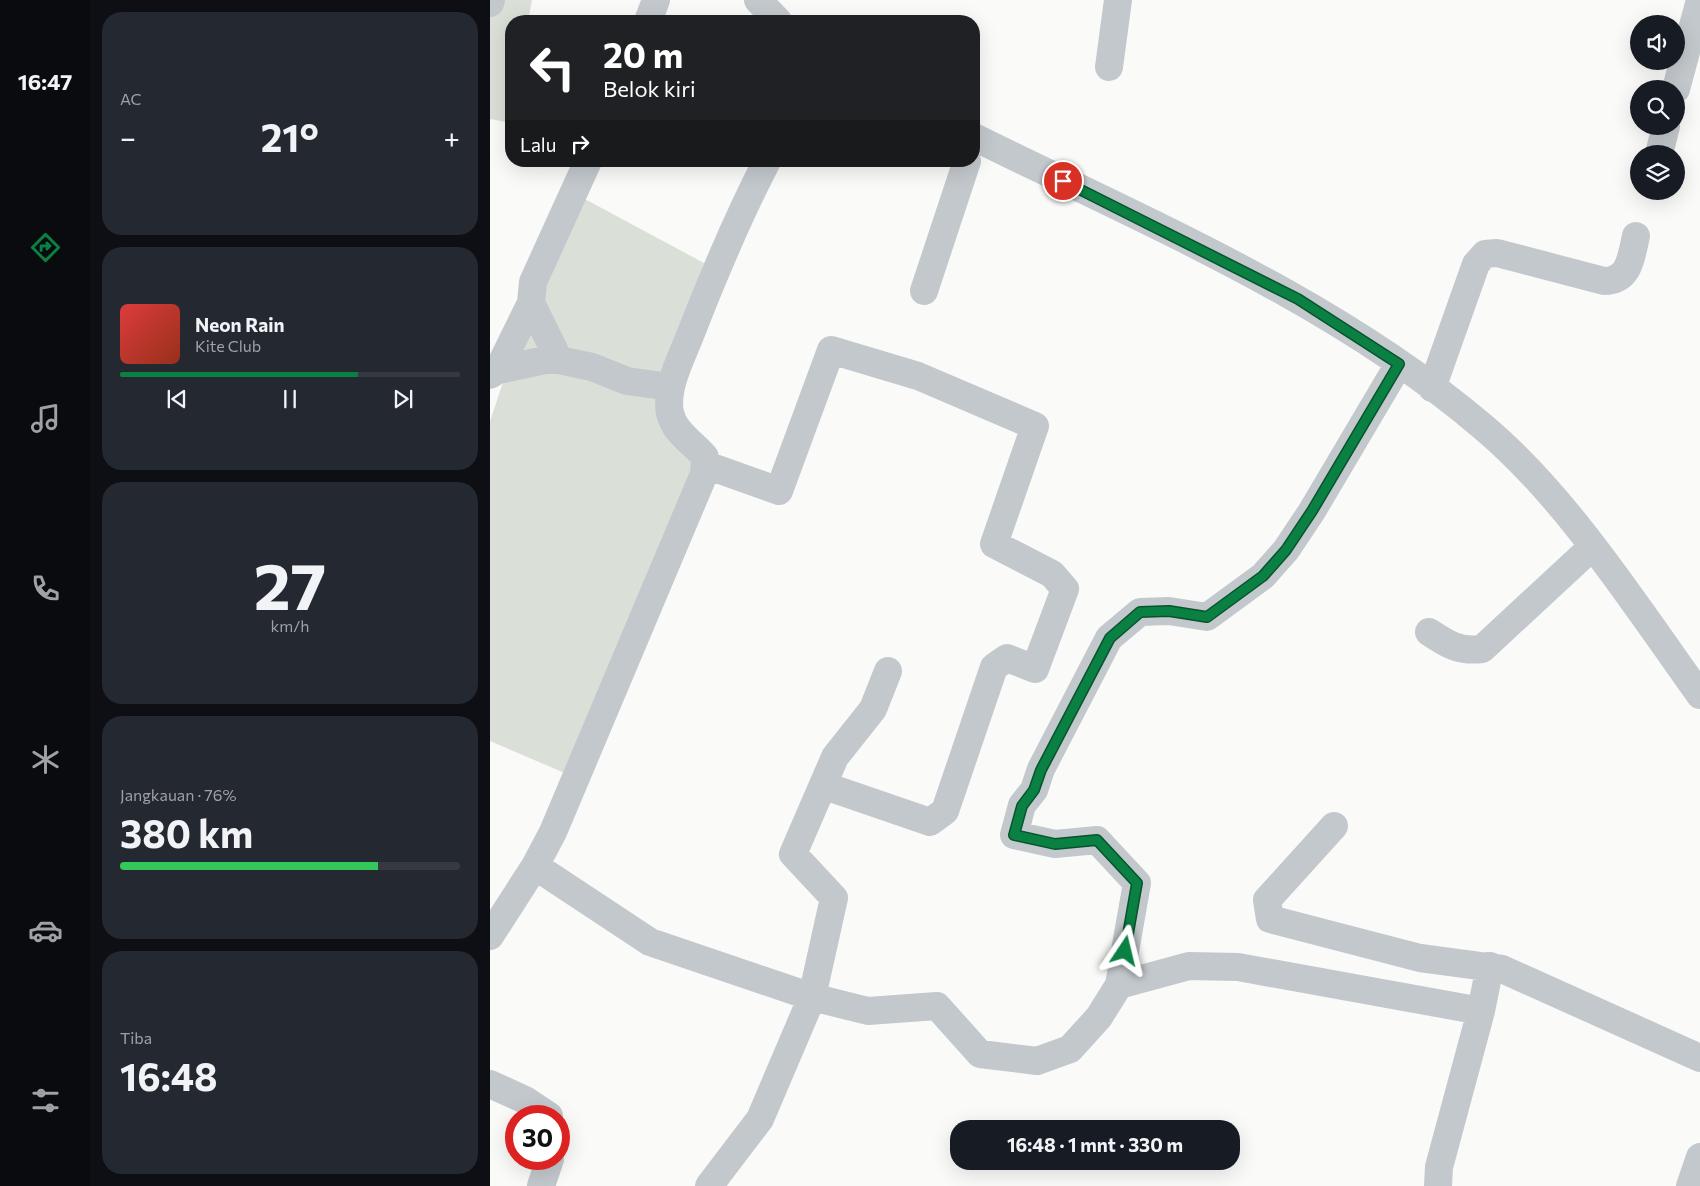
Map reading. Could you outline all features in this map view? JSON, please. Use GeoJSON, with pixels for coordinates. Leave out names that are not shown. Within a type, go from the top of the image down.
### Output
{"type":"FeatureCollection","features":[{"type":"Feature","properties":{"kind":"street"},"geometry":{"type":"LineString","coordinates":[[650,15],[656,0]]}},
{"type":"Feature","properties":{"kind":"street"},"geometry":{"type":"LineString","coordinates":[[758,0],[772,15]]}},
{"type":"Feature","properties":{"kind":"street"},"geometry":{"type":"LineString","coordinates":[[1109,67],[1118,0]]}},
{"type":"Feature","properties":{"kind":"street"},"geometry":{"type":"LineString","coordinates":[[1678,80],[1700,0]]}},
{"type":"Feature","properties":{"kind":"street"},"geometry":{"type":"LineString","coordinates":[[980,141],[1298,299],[1399,364],[1483,426],[1546,488],[1592,547],[1700,695]]}},
{"type":"Feature","properties":{"kind":"street"},"geometry":{"type":"LineString","coordinates":[[494,372],[531,303],[534,282],[585,167]]}},
{"type":"Feature","properties":{"kind":"street"},"geometry":{"type":"LineString","coordinates":[[490,936],[501,896],[535,866],[553,832],[704,474],[705,458],[681,435],[673,423],[670,412],[670,387],[720,257],[765,167]]}},
{"type":"Feature","properties":{"kind":"street"},"geometry":{"type":"LineString","coordinates":[[924,291],[965,167]]}},
{"type":"Feature","properties":{"kind":"street"},"geometry":{"type":"LineString","coordinates":[[1432,388],[1476,264],[1485,254],[1496,253],[1604,281],[1615,281],[1622,276],[1629,264],[1636,236]]}},
{"type":"Feature","properties":{"kind":"street"},"geometry":{"type":"LineString","coordinates":[[531,303],[559,360]]}},
{"type":"Feature","properties":{"kind":"street"},"geometry":{"type":"LineString","coordinates":[[706,465],[779,491],[831,350],[918,376],[1035,426],[994,544],[1052,574],[1065,589],[1035,669],[1007,658],[994,667],[946,811],[930,822],[825,786]]}},
{"type":"Feature","properties":{"kind":"street"},"geometry":{"type":"LineString","coordinates":[[494,372],[544,360],[559,360],[592,367],[628,381],[670,387]]}},
{"type":"Feature","properties":{"kind":"street"},"geometry":{"type":"LineString","coordinates":[[535,866],[650,942],[812,997],[868,1011],[937,1006],[980,1054],[1037,1061],[1070,1049],[1100,1017],[1119,985],[1137,883],[1097,840],[1055,844],[1014,835],[1022,806],[1034,790],[1041,770],[1110,638],[1140,612],[1169,611],[1207,617],[1263,576],[1286,550],[1312,511],[1399,364]]}},
{"type":"Feature","properties":{"kind":"street"},"geometry":{"type":"LineString","coordinates":[[1429,632],[1456,649],[1469,651],[1482,649],[1592,547]]}},
{"type":"Feature","properties":{"kind":"street"},"geometry":{"type":"LineString","coordinates":[[709,1186],[760,1119],[812,997],[834,898],[794,854],[825,786],[835,757],[872,709],[888,671]]}},
{"type":"Feature","properties":{"kind":"street"},"geometry":{"type":"LineString","coordinates":[[1334,826],[1267,900],[1270,919],[1420,958],[1490,966],[1518,975],[1700,1058]]}},
{"type":"Feature","properties":{"kind":"street"},"geometry":{"type":"LineString","coordinates":[[1119,985],[1189,966],[1230,966],[1481,1011]]}},
{"type":"Feature","properties":{"kind":"street"},"geometry":{"type":"LineString","coordinates":[[1438,1186],[1439,1167],[1481,1011],[1490,966]]}},
{"type":"Feature","properties":{"kind":"street"},"geometry":{"type":"LineString","coordinates":[[490,1084],[532,1105]]}},
{"type":"Feature","properties":{"kind":"street"},"geometry":{"type":"LineString","coordinates":[[1690,1186],[1700,1157]]}},
{"type":"Feature","properties":{"kind":"street"},"geometry":{"type":"LineString","coordinates":[[541,1186],[546,1170]]}},
{"type":"Feature","properties":{"kind":"shaded area"},"geometry":{"type":"Polygon","coordinates":[[[490,0],[532,0],[529,15],[505,15],[505,122],[490,119],[490,0]]]}},
{"type":"Feature","properties":{"kind":"shaded area"},"geometry":{"type":"Polygon","coordinates":[[[568,190],[704,263],[659,388],[713,447],[567,774],[490,741],[490,421],[568,190]]]}},
{"type":"Feature","properties":{"kind":"route"},"geometry":{"type":"LineString","coordinates":[[1063,181],[1298,299],[1399,364],[1312,511],[1286,550],[1263,576],[1241,594],[1207,617],[1169,611],[1140,612],[1110,638],[1041,770],[1034,790],[1022,806],[1014,835],[1055,844],[1097,840],[1137,883],[1125,951]]}}]}
